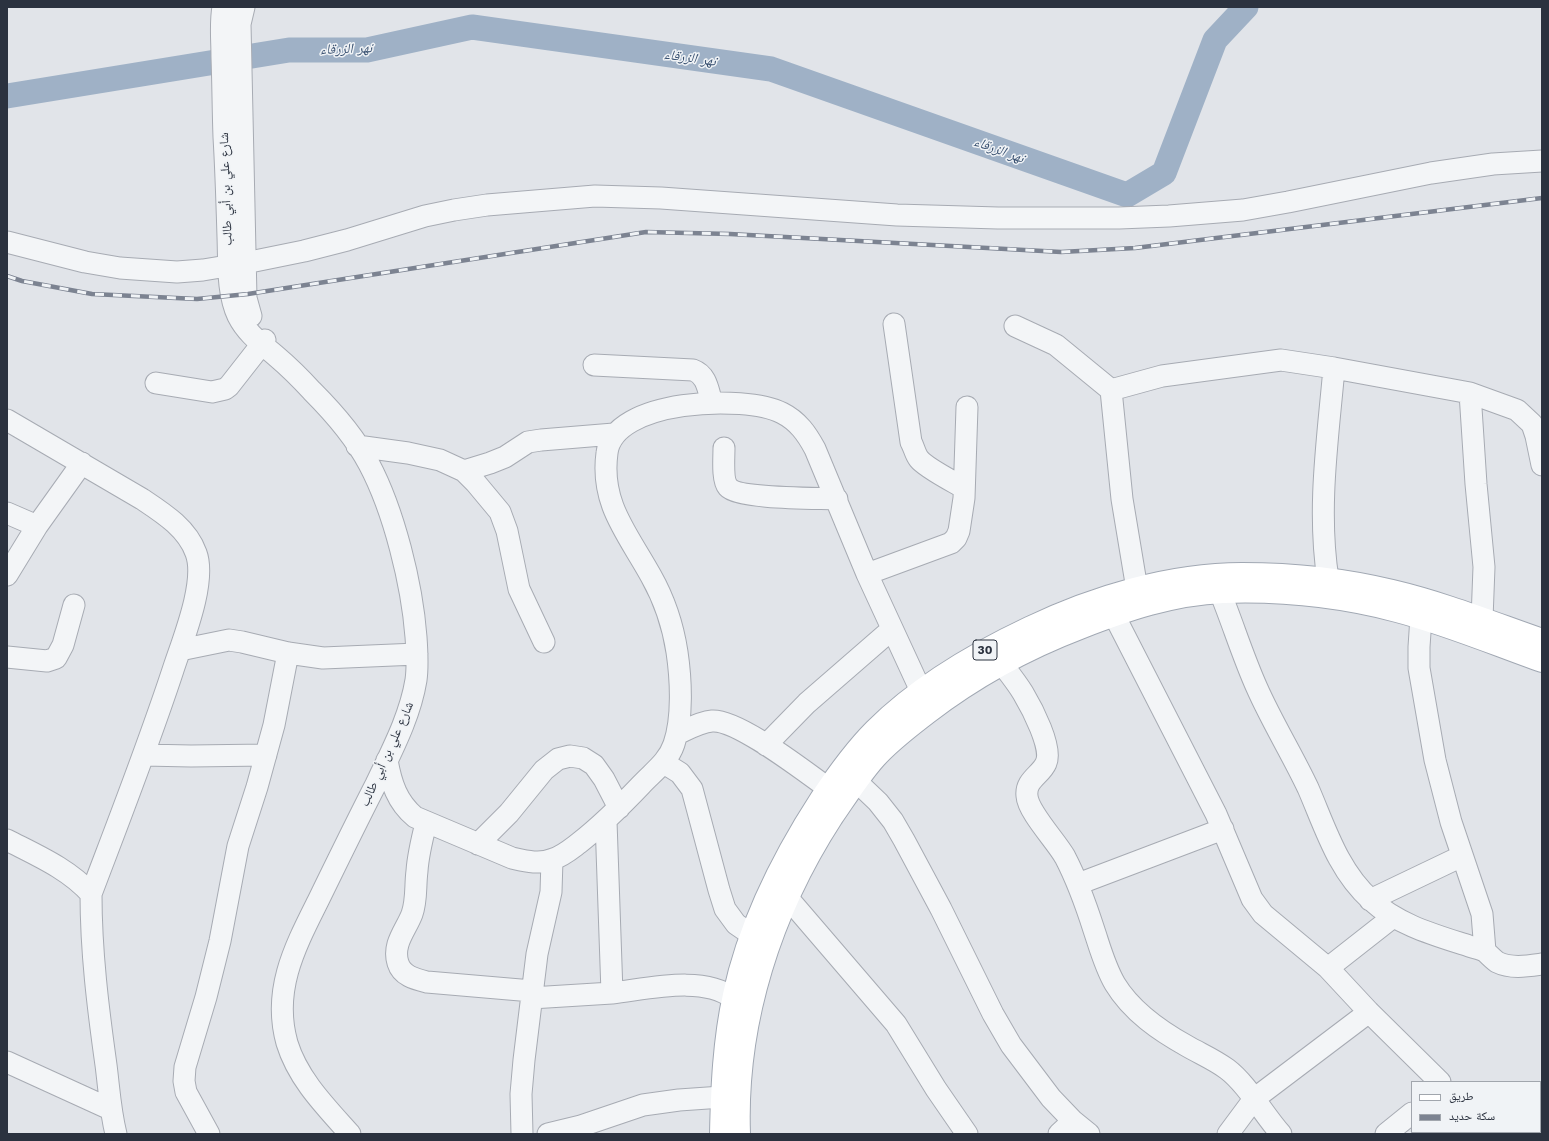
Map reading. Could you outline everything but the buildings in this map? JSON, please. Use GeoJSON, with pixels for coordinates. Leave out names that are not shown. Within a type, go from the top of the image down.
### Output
{"type":"FeatureCollection","features":[{"type":"Feature","properties":{"kind":"main road","name":"30"},"geometry":{"type":"LineString","coordinates":[[739,1134],[741,1068],[751,1008],[769,945],[787,897],[809,854],[856,781],[877,756],[921,691],[972,658],[1022,631],[1072,609],[1137,589],[1214,575],[1268,575],[1328,579],[1396,592],[1450,608],[1542,640]]}},
{"type":"Feature","properties":{"kind":"main road","name":"30"},"geometry":{"type":"LineString","coordinates":[[721,1134],[724,1057],[733,998],[740,968],[752,935],[775,879],[805,824],[828,788],[857,750],[876,730],[904,718],[1051,639],[1114,615],[1165,600],[1220,592],[1280,592],[1312,595],[1368,604],[1421,618],[1542,661]]}},
{"type":"Feature","properties":{"kind":"street","name":"شارع علي بن أبي طالب"},"geometry":{"type":"LineString","coordinates":[[232,16],[232,88],[237,264],[233,302],[238,316],[247,329],[267,346],[323,402],[357,446],[368,463],[383,495],[400,549],[412,608],[417,654],[416,678],[412,698],[387,760],[299,940],[287,973],[282,994],[284,1027],[293,1059],[313,1093],[350,1134]]}},
{"type":"Feature","properties":{"kind":"street"},"geometry":{"type":"LineString","coordinates":[[7,242],[85,262],[146,271],[177,272],[237,264],[347,240],[418,218],[454,210],[487,205],[588,196],[661,198],[897,215],[998,218],[1162,216],[1243,210],[1431,173],[1493,164],[1542,161]]}},
{"type":"Feature","properties":{"kind":"street"},"geometry":{"type":"LineString","coordinates":[[894,324],[911,442],[915,452],[920,460],[928,466],[964,488]]}},
{"type":"Feature","properties":{"kind":"street"},"geometry":{"type":"LineString","coordinates":[[1015,326],[1056,345],[1111,390],[1122,499],[1137,589]]}},
{"type":"Feature","properties":{"kind":"street"},"geometry":{"type":"LineString","coordinates":[[156,383],[212,392],[225,389],[267,346]]}},
{"type":"Feature","properties":{"kind":"street"},"geometry":{"type":"LineString","coordinates":[[1111,390],[1162,376],[1281,360],[1334,368],[1470,393],[1512,407],[1523,414],[1532,424],[1542,465]]}},
{"type":"Feature","properties":{"kind":"street"},"geometry":{"type":"LineString","coordinates":[[594,365],[693,370],[698,372],[704,378],[712,403]]}},
{"type":"Feature","properties":{"kind":"street"},"geometry":{"type":"LineString","coordinates":[[1328,579],[1324,548],[1324,488],[1334,368]]}},
{"type":"Feature","properties":{"kind":"street"},"geometry":{"type":"LineString","coordinates":[[1470,393],[1476,484],[1484,567],[1482,619]]}},
{"type":"Feature","properties":{"kind":"street"},"geometry":{"type":"LineString","coordinates":[[387,760],[391,781],[397,796],[407,810],[415,817],[512,858],[524,861],[539,862],[552,860],[570,850],[612,815],[664,763],[670,754],[677,734],[680,696],[677,651],[665,607],[652,578],[618,519],[610,502],[606,485],[605,467],[607,449],[614,434],[633,420],[657,410],[675,407],[712,403],[750,405],[770,408],[792,419],[802,428],[809,438],[837,499],[867,574],[921,691]]}},
{"type":"Feature","properties":{"kind":"street"},"geometry":{"type":"LineString","coordinates":[[867,574],[951,543],[956,538],[959,531],[964,488],[967,408]]}},
{"type":"Feature","properties":{"kind":"street"},"geometry":{"type":"LineString","coordinates":[[7,420],[82,463],[159,510],[177,525],[188,537],[197,554],[199,570],[193,608],[180,650],[144,755],[91,894],[91,929],[95,984],[107,1069],[110,1109],[116,1134]]}},
{"type":"Feature","properties":{"kind":"street"},"geometry":{"type":"LineString","coordinates":[[464,471],[505,457],[528,442],[614,434]]}},
{"type":"Feature","properties":{"kind":"street"},"geometry":{"type":"LineString","coordinates":[[357,446],[414,454],[440,460],[464,471],[500,512],[507,531],[519,589],[544,642]]}},
{"type":"Feature","properties":{"kind":"street"},"geometry":{"type":"LineString","coordinates":[[724,448],[725,479],[727,486],[731,490],[739,493],[771,497],[837,499]]}},
{"type":"Feature","properties":{"kind":"street"},"geometry":{"type":"LineString","coordinates":[[7,575],[37,526],[82,463]]}},
{"type":"Feature","properties":{"kind":"street"},"geometry":{"type":"LineString","coordinates":[[7,513],[37,526]]}},
{"type":"Feature","properties":{"kind":"street"},"geometry":{"type":"LineString","coordinates":[[1220,592],[1258,689],[1307,787],[1333,847],[1344,868],[1357,886],[1370,900],[1393,917],[1439,936],[1485,951],[1497,962],[1506,965],[1542,964]]}},
{"type":"Feature","properties":{"kind":"street"},"geometry":{"type":"LineString","coordinates":[[7,657],[47,661],[56,658],[63,645],[74,605]]}},
{"type":"Feature","properties":{"kind":"street"},"geometry":{"type":"LineString","coordinates":[[1114,615],[1223,829],[1252,899],[1263,914],[1328,968],[1369,1012],[1439,1081]]}},
{"type":"Feature","properties":{"kind":"street"},"geometry":{"type":"LineString","coordinates":[[1421,618],[1419,657],[1422,691],[1439,782],[1482,914],[1485,951]]}},
{"type":"Feature","properties":{"kind":"street"},"geometry":{"type":"LineString","coordinates":[[766,745],[807,703],[892,630]]}},
{"type":"Feature","properties":{"kind":"street"},"geometry":{"type":"LineString","coordinates":[[180,650],[230,640],[288,653],[323,658],[417,654]]}},
{"type":"Feature","properties":{"kind":"street"},"geometry":{"type":"LineString","coordinates":[[209,1134],[186,1092],[184,1081],[185,1067],[216,956],[238,846],[266,755],[288,653]]}},
{"type":"Feature","properties":{"kind":"street"},"geometry":{"type":"LineString","coordinates":[[1002,664],[1024,693],[1046,740],[1048,750],[1048,760],[1045,766],[1029,784],[1027,796],[1030,806],[1058,846],[1078,884],[1106,965],[1115,984],[1144,1018],[1228,1070],[1281,1134]]}},
{"type":"Feature","properties":{"kind":"street"},"geometry":{"type":"LineString","coordinates":[[677,734],[711,721],[719,721],[738,728],[766,745],[828,788]]}},
{"type":"Feature","properties":{"kind":"street"},"geometry":{"type":"LineString","coordinates":[[144,755],[266,755]]}},
{"type":"Feature","properties":{"kind":"street"},"geometry":{"type":"LineString","coordinates":[[478,844],[509,813],[544,770],[558,759],[570,756],[583,758],[594,765],[604,779],[612,815],[612,992]]}},
{"type":"Feature","properties":{"kind":"street"},"geometry":{"type":"LineString","coordinates":[[664,763],[680,773],[692,789],[725,909],[736,924],[752,935]]}},
{"type":"Feature","properties":{"kind":"street"},"geometry":{"type":"LineString","coordinates":[[856,781],[878,802],[904,840],[938,902],[993,1014],[1011,1045],[1051,1098],[1066,1127],[1090,1134]]}},
{"type":"Feature","properties":{"kind":"street"},"geometry":{"type":"LineString","coordinates":[[426,822],[418,860],[415,903],[412,914],[396,949],[398,963],[403,972],[412,978],[428,982],[532,994],[612,992],[672,986],[704,985],[716,988],[733,998]]}},
{"type":"Feature","properties":{"kind":"street"},"geometry":{"type":"LineString","coordinates":[[1078,884],[1223,829]]}},
{"type":"Feature","properties":{"kind":"street"},"geometry":{"type":"LineString","coordinates":[[7,840],[59,868],[79,882],[91,894]]}},
{"type":"Feature","properties":{"kind":"street"},"geometry":{"type":"LineString","coordinates":[[1370,900],[1462,856]]}},
{"type":"Feature","properties":{"kind":"street"},"geometry":{"type":"LineString","coordinates":[[522,1134],[521,1094],[532,994],[541,930],[550,892],[552,860]]}},
{"type":"Feature","properties":{"kind":"street"},"geometry":{"type":"LineString","coordinates":[[787,897],[896,1024],[936,1089],[967,1134]]}},
{"type":"Feature","properties":{"kind":"street"},"geometry":{"type":"LineString","coordinates":[[1328,968],[1393,917]]}},
{"type":"Feature","properties":{"kind":"street"},"geometry":{"type":"LineString","coordinates":[[1228,1134],[1254,1100],[1369,1012]]}},
{"type":"Feature","properties":{"kind":"street"},"geometry":{"type":"LineString","coordinates":[[7,1062],[110,1109]]}},
{"type":"Feature","properties":{"kind":"street"},"geometry":{"type":"LineString","coordinates":[[548,1134],[581,1126],[643,1105],[679,1100],[722,1097]]}},
{"type":"Feature","properties":{"kind":"street"},"geometry":{"type":"LineString","coordinates":[[1386,1134],[1411,1114]]}},
{"type":"Feature","properties":{"kind":"waterway","name":"نهر الزرقاء"},"geometry":{"type":"LineString","coordinates":[[7,96],[289,50],[367,50],[472,27],[771,69],[1127,195],[1164,173],[1215,40],[1246,7]]}},
{"type":"Feature","properties":{"kind":"railway"},"geometry":{"type":"LineString","coordinates":[[7,276],[22,281],[92,294],[197,299],[248,294],[646,232],[730,234],[1061,252],[1135,248],[1542,198]]}}]}
